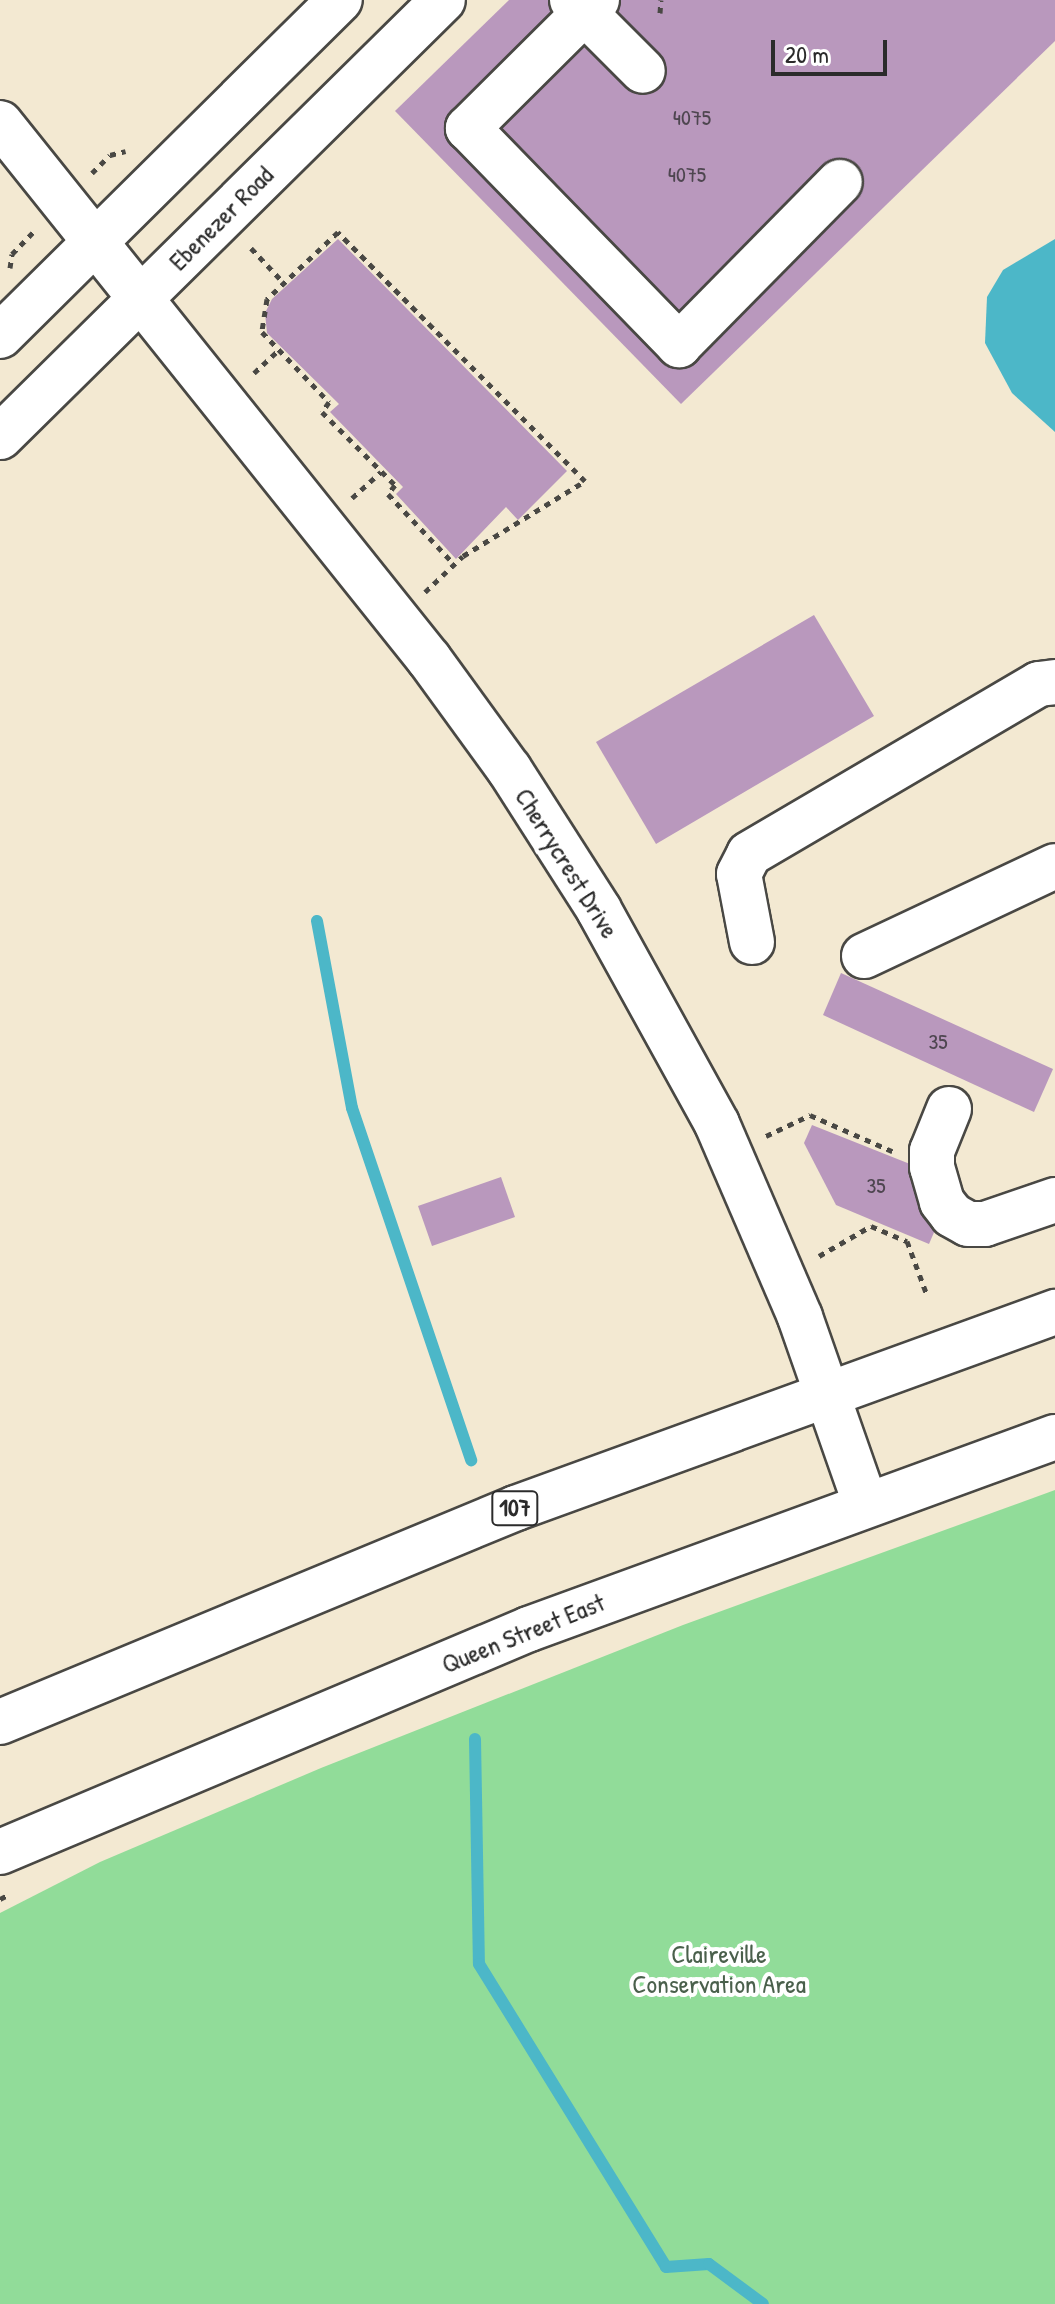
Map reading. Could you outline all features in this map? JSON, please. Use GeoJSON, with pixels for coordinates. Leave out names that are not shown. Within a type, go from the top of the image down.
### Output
{"type":"FeatureCollection","features":[{"type":"Feature","properties":{"kind":"main road"},"geometry":{"type":"LineString","coordinates":[[0,336],[340,0]]}},
{"type":"Feature","properties":{"kind":"main road","name":"Ebenezer Road"},"geometry":{"type":"LineString","coordinates":[[0,437],[443,0]]}},
{"type":"Feature","properties":{"kind":"main road"},"geometry":{"type":"LineString","coordinates":[[643,71],[585,4],[468,128],[679,345],[840,182]]}},
{"type":"Feature","properties":{"kind":"main road","name":"Cherrycrest Drive"},"geometry":{"type":"LineString","coordinates":[[0,123],[429,659],[509,769],[599,910],[717,1124],[800,1317],[865,1503]]}},
{"type":"Feature","properties":{"kind":"main road"},"geometry":{"type":"LineString","coordinates":[[752,942],[739,874],[749,854],[1039,684],[1055,682]]}},
{"type":"Feature","properties":{"kind":"main road"},"geometry":{"type":"LineString","coordinates":[[864,956],[1055,866]]}},
{"type":"Feature","properties":{"kind":"main road"},"geometry":{"type":"LineString","coordinates":[[949,1109],[932,1151],[932,1167],[942,1202],[952,1215],[968,1224],[985,1224],[1055,1200]]}},
{"type":"Feature","properties":{"kind":"main road","name":"107"},"geometry":{"type":"LineString","coordinates":[[0,1722],[207,1633],[516,1508],[1055,1312]]}},
{"type":"Feature","properties":{"kind":"main road","name":"Queen Street East"},"geometry":{"type":"LineString","coordinates":[[0,1852],[529,1629],[865,1503],[1055,1437]]}},
{"type":"Feature","properties":{"kind":"path"},"geometry":{"type":"LineString","coordinates":[[660,13],[661,0]]}},
{"type":"Feature","properties":{"kind":"path"},"geometry":{"type":"LineString","coordinates":[[424,593],[453,563],[585,481],[338,232],[267,299],[260,322],[278,351],[329,402],[322,412],[395,485],[388,494],[453,563]]}},
{"type":"Feature","properties":{"kind":"path"},"geometry":{"type":"LineString","coordinates":[[251,248],[284,283]]}},
{"type":"Feature","properties":{"kind":"path"},"geometry":{"type":"LineString","coordinates":[[253,373],[278,351]]}},
{"type":"Feature","properties":{"kind":"path"},"geometry":{"type":"LineString","coordinates":[[351,499],[381,472]]}},
{"type":"Feature","properties":{"kind":"path"},"geometry":{"type":"LineString","coordinates":[[765,1137],[810,1115],[901,1156]]}},
{"type":"Feature","properties":{"kind":"path"},"geometry":{"type":"LineString","coordinates":[[819,1256],[871,1226],[907,1241],[927,1295]]}},
{"type":"Feature","properties":{"kind":"green space","name":"Claireville Conservation Area"},"geometry":{"type":"Polygon","coordinates":[[[1055,1490],[1055,2304],[0,2304],[0,1913],[100,1862],[321,1768],[683,1625],[1055,1490]]]}},
{"type":"Feature","properties":{"kind":"water"},"geometry":{"type":"Polygon","coordinates":[[[1055,239],[1055,432],[1012,393],[985,343],[987,297],[1003,270],[1055,239]]]}},
{"type":"Feature","properties":{"kind":"building"},"geometry":{"type":"Polygon","coordinates":[[[509,0],[1055,0],[1055,41],[681,404],[395,111],[509,0]]]}},
{"type":"Feature","properties":{"kind":"building"},"geometry":{"type":"Polygon","coordinates":[[[338,239],[567,471],[518,520],[506,507],[456,559],[396,494],[403,487],[330,412],[339,404],[267,333],[265,313],[272,299],[338,239]]]}},
{"type":"Feature","properties":{"kind":"building"},"geometry":{"type":"Polygon","coordinates":[[[814,615],[874,716],[656,844],[596,742],[814,615]]]}},
{"type":"Feature","properties":{"kind":"building"},"geometry":{"type":"Polygon","coordinates":[[[841,973],[1053,1069],[1034,1112],[823,1015],[841,973]]]}},
{"type":"Feature","properties":{"kind":"building"},"geometry":{"type":"Polygon","coordinates":[[[812,1125],[920,1168],[938,1223],[929,1244],[836,1205],[804,1143],[812,1125]]]}},
{"type":"Feature","properties":{"kind":"building"},"geometry":{"type":"Polygon","coordinates":[[[501,1177],[515,1217],[432,1246],[418,1206],[501,1177]]]}},
{"type":"Feature","properties":{"kind":"waterway"},"geometry":{"type":"LineString","coordinates":[[317,921],[352,1108],[471,1460]]}},
{"type":"Feature","properties":{"kind":"waterway"},"geometry":{"type":"LineString","coordinates":[[475,1739],[479,1964],[666,2267],[709,2264],[763,2304]]}}]}
